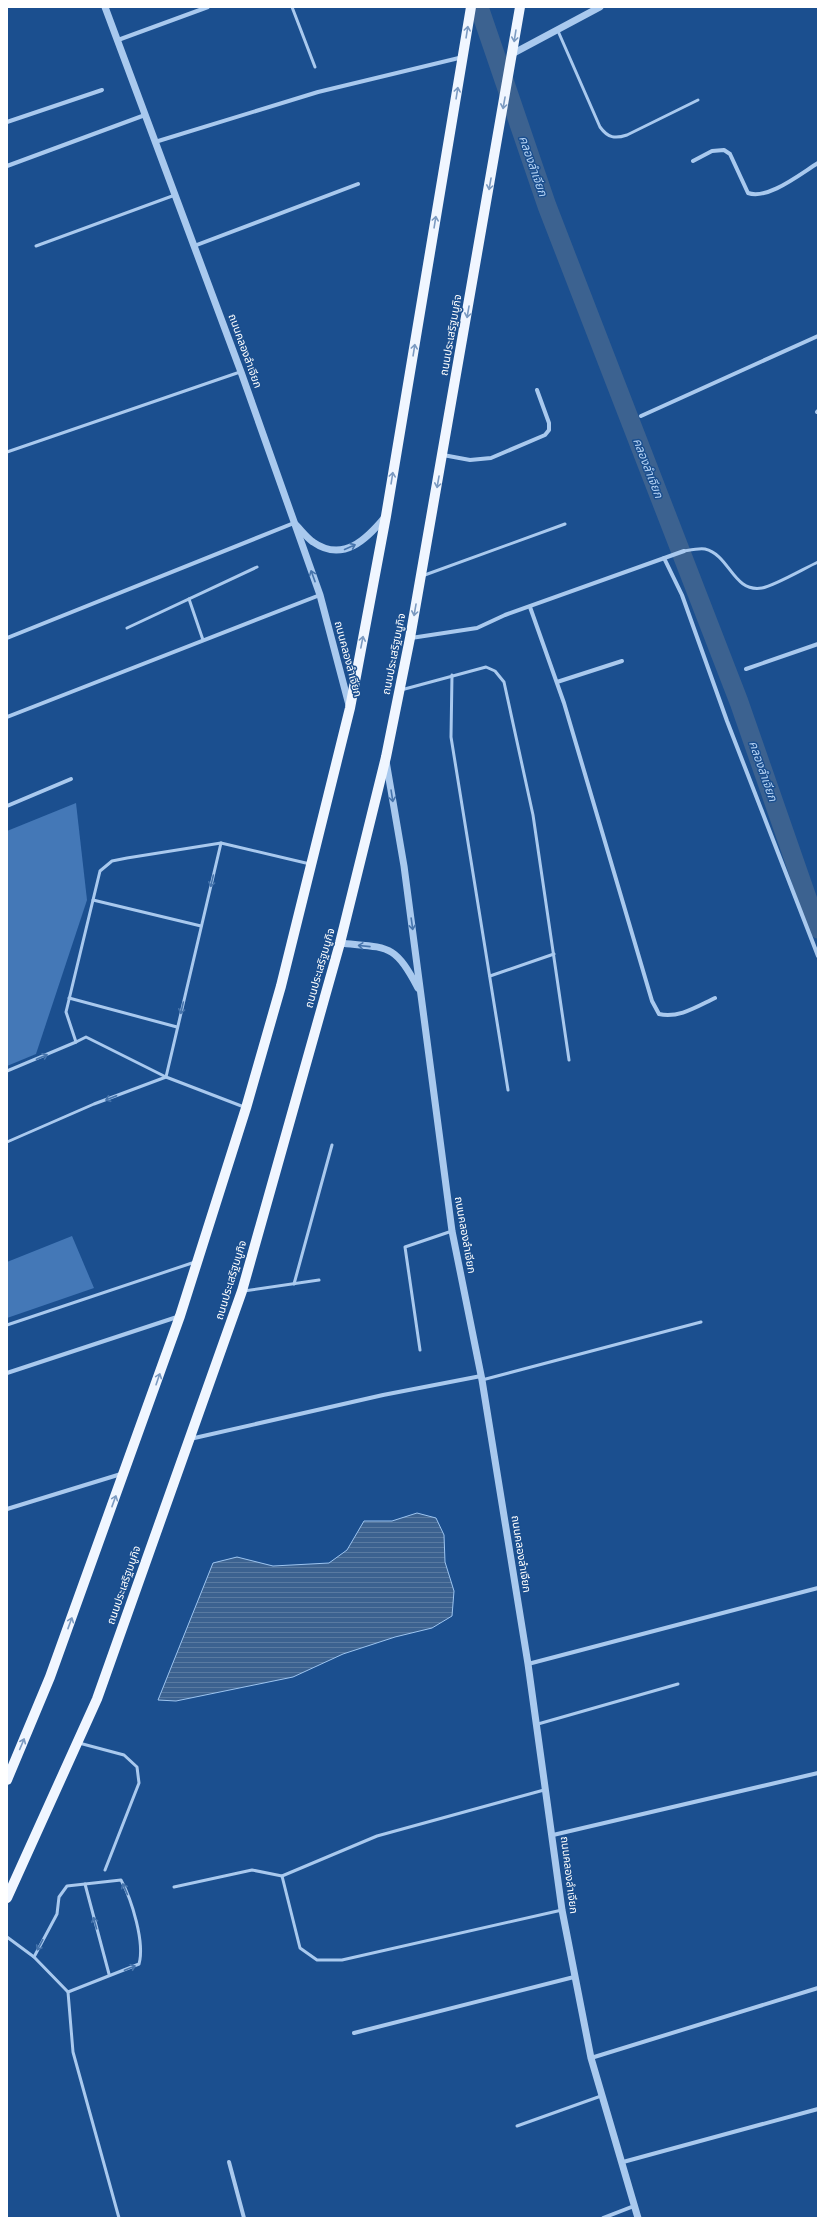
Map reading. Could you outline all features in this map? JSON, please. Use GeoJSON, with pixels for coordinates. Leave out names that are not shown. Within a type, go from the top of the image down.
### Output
{"type":"FeatureCollection","features":[{"type":"Feature","properties":{"kind":"main road"},"geometry":{"type":"LineString","coordinates":[[7,1780],[50,1677],[180,1316],[246,1108],[281,986],[350,708],[386,516],[471,7]]}},
{"type":"Feature","properties":{"kind":"main road","name":"ถนนประเสริฐมนูกิจ"},"geometry":{"type":"LineString","coordinates":[[7,1898],[97,1699],[188,1439],[242,1291],[340,943],[386,757],[400,691],[443,455],[520,7]]}},
{"type":"Feature","properties":{"kind":"street","name":"ถนนคลองลำเจียก"},"geometry":{"type":"LineString","coordinates":[[105,7],[241,372],[320,595],[350,708]]}},
{"type":"Feature","properties":{"kind":"street"},"geometry":{"type":"LineString","coordinates":[[118,40],[208,7]]}},
{"type":"Feature","properties":{"kind":"street"},"geometry":{"type":"LineString","coordinates":[[512,54],[600,7]]}},
{"type":"Feature","properties":{"kind":"street"},"geometry":{"type":"LineString","coordinates":[[155,142],[318,92],[463,57]]}},
{"type":"Feature","properties":{"kind":"street"},"geometry":{"type":"LineString","coordinates":[[7,122],[102,90]]}},
{"type":"Feature","properties":{"kind":"street"},"geometry":{"type":"LineString","coordinates":[[7,166],[145,115]]}},
{"type":"Feature","properties":{"kind":"street"},"geometry":{"type":"LineString","coordinates":[[693,160],[712,151],[724,150],[730,154],[748,193],[756,196],[768,193],[818,163]]}},
{"type":"Feature","properties":{"kind":"street"},"geometry":{"type":"LineString","coordinates":[[194,246],[358,184]]}},
{"type":"Feature","properties":{"kind":"street"},"geometry":{"type":"LineString","coordinates":[[641,416],[818,336]]}},
{"type":"Feature","properties":{"kind":"street"},"geometry":{"type":"LineString","coordinates":[[443,455],[470,460],[491,458],[545,435],[550,430],[549,423],[537,390]]}},
{"type":"Feature","properties":{"kind":"street"},"geometry":{"type":"LineString","coordinates":[[7,638],[294,523],[313,543],[331,550],[340,551],[368,538],[386,516]]}},
{"type":"Feature","properties":{"kind":"street"},"geometry":{"type":"LineString","coordinates":[[410,638],[477,628],[530,607],[684,551]]}},
{"type":"Feature","properties":{"kind":"street"},"geometry":{"type":"LineString","coordinates":[[666,558],[682,595],[727,721],[818,956]]}},
{"type":"Feature","properties":{"kind":"street"},"geometry":{"type":"LineString","coordinates":[[7,717],[320,595]]}},
{"type":"Feature","properties":{"kind":"street"},"geometry":{"type":"LineString","coordinates":[[530,607],[557,682],[652,1001],[659,1014],[667,1016],[680,1014],[715,998]]}},
{"type":"Feature","properties":{"kind":"street"},"geometry":{"type":"LineString","coordinates":[[746,669],[818,644]]}},
{"type":"Feature","properties":{"kind":"street"},"geometry":{"type":"LineString","coordinates":[[557,682],[622,661]]}},
{"type":"Feature","properties":{"kind":"street"},"geometry":{"type":"LineString","coordinates":[[386,757],[404,866],[421,994]]}},
{"type":"Feature","properties":{"kind":"street"},"geometry":{"type":"LineString","coordinates":[[7,806],[71,780]]}},
{"type":"Feature","properties":{"kind":"street","name":"ถนนคลองลำเจียก"},"geometry":{"type":"LineString","coordinates":[[340,943],[388,948],[404,962],[421,994],[452,1231],[481,1378],[528,1664],[553,1835],[562,1910],[591,2058],[623,2162],[638,2218]]}},
{"type":"Feature","properties":{"kind":"street"},"geometry":{"type":"LineString","coordinates":[[7,1373],[180,1316]]}},
{"type":"Feature","properties":{"kind":"street"},"geometry":{"type":"LineString","coordinates":[[188,1439],[383,1395],[481,1378]]}},
{"type":"Feature","properties":{"kind":"street"},"geometry":{"type":"LineString","coordinates":[[7,1509],[124,1473]]}},
{"type":"Feature","properties":{"kind":"street"},"geometry":{"type":"LineString","coordinates":[[528,1664],[818,1588]]}},
{"type":"Feature","properties":{"kind":"street"},"geometry":{"type":"LineString","coordinates":[[553,1835],[818,1773]]}},
{"type":"Feature","properties":{"kind":"street"},"geometry":{"type":"LineString","coordinates":[[354,2033],[574,1977]]}},
{"type":"Feature","properties":{"kind":"street"},"geometry":{"type":"LineString","coordinates":[[591,2058],[818,1988]]}},
{"type":"Feature","properties":{"kind":"street"},"geometry":{"type":"LineString","coordinates":[[623,2162],[818,2109]]}},
{"type":"Feature","properties":{"kind":"street"},"geometry":{"type":"LineString","coordinates":[[229,2162],[244,2218]]}},
{"type":"Feature","properties":{"kind":"street"},"geometry":{"type":"LineString","coordinates":[[603,2218],[634,2206]]}},
{"type":"Feature","properties":{"kind":"lane"},"geometry":{"type":"LineString","coordinates":[[292,7],[315,67]]}},
{"type":"Feature","properties":{"kind":"lane"},"geometry":{"type":"LineString","coordinates":[[558,30],[600,128],[610,137],[618,138],[627,135],[698,100]]}},
{"type":"Feature","properties":{"kind":"lane"},"geometry":{"type":"LineString","coordinates":[[36,246],[176,195]]}},
{"type":"Feature","properties":{"kind":"lane"},"geometry":{"type":"LineString","coordinates":[[7,452],[241,372]]}},
{"type":"Feature","properties":{"kind":"lane"},"geometry":{"type":"LineString","coordinates":[[421,576],[566,524]]}},
{"type":"Feature","properties":{"kind":"lane"},"geometry":{"type":"LineString","coordinates":[[684,551],[704,549],[716,553],[742,585],[749,588],[763,588],[818,562]]}},
{"type":"Feature","properties":{"kind":"lane"},"geometry":{"type":"LineString","coordinates":[[127,628],[257,567]]}},
{"type":"Feature","properties":{"kind":"lane"},"geometry":{"type":"LineString","coordinates":[[189,599],[203,640]]}},
{"type":"Feature","properties":{"kind":"lane"},"geometry":{"type":"LineString","coordinates":[[400,691],[452,675],[486,667],[495,670],[504,682],[533,815],[570,1060]]}},
{"type":"Feature","properties":{"kind":"lane"},"geometry":{"type":"LineString","coordinates":[[452,675],[451,737],[508,1090]]}},
{"type":"Feature","properties":{"kind":"lane"},"geometry":{"type":"LineString","coordinates":[[166,1077],[221,843]]}},
{"type":"Feature","properties":{"kind":"lane"},"geometry":{"type":"LineString","coordinates":[[76,1042],[66,1012],[100,871],[112,861],[221,843],[312,865]]}},
{"type":"Feature","properties":{"kind":"lane"},"geometry":{"type":"LineString","coordinates":[[93,900],[201,926]]}},
{"type":"Feature","properties":{"kind":"lane"},"geometry":{"type":"LineString","coordinates":[[490,976],[554,954]]}},
{"type":"Feature","properties":{"kind":"lane"},"geometry":{"type":"LineString","coordinates":[[69,998],[177,1028]]}},
{"type":"Feature","properties":{"kind":"lane"},"geometry":{"type":"LineString","coordinates":[[7,1071],[86,1037],[166,1077],[246,1108]]}},
{"type":"Feature","properties":{"kind":"lane"},"geometry":{"type":"LineString","coordinates":[[7,1142],[94,1104],[166,1077]]}},
{"type":"Feature","properties":{"kind":"lane"},"geometry":{"type":"LineString","coordinates":[[294,1284],[332,1145]]}},
{"type":"Feature","properties":{"kind":"lane"},"geometry":{"type":"LineString","coordinates":[[420,1350],[405,1247],[452,1231]]}},
{"type":"Feature","properties":{"kind":"lane"},"geometry":{"type":"LineString","coordinates":[[7,1325],[198,1261]]}},
{"type":"Feature","properties":{"kind":"lane"},"geometry":{"type":"LineString","coordinates":[[242,1291],[319,1280]]}},
{"type":"Feature","properties":{"kind":"lane"},"geometry":{"type":"LineString","coordinates":[[481,1378],[701,1322]]}},
{"type":"Feature","properties":{"kind":"lane"},"geometry":{"type":"LineString","coordinates":[[537,1725],[678,1684]]}},
{"type":"Feature","properties":{"kind":"lane"},"geometry":{"type":"LineString","coordinates":[[77,1742],[124,1755],[138,1767],[140,1783],[105,1870]]}},
{"type":"Feature","properties":{"kind":"lane"},"geometry":{"type":"LineString","coordinates":[[174,1888],[252,1870],[282,1876],[377,1836],[546,1789]]}},
{"type":"Feature","properties":{"kind":"lane"},"geometry":{"type":"LineString","coordinates":[[282,1876],[300,1948],[317,1960],[342,1960],[562,1910]]}},
{"type":"Feature","properties":{"kind":"lane"},"geometry":{"type":"LineString","coordinates":[[34,1957],[57,1914],[59,1897],[67,1886],[121,1880],[126,1889],[137,1926],[142,1953],[139,1964],[109,1974],[68,1992]]}},
{"type":"Feature","properties":{"kind":"lane"},"geometry":{"type":"LineString","coordinates":[[85,1884],[109,1974]]}},
{"type":"Feature","properties":{"kind":"lane"},"geometry":{"type":"LineString","coordinates":[[7,1937],[34,1957],[68,1992],[73,2052],[119,2218]]}},
{"type":"Feature","properties":{"kind":"lane"},"geometry":{"type":"LineString","coordinates":[[517,2126],[602,2095]]}},
{"type":"Feature","properties":{"kind":"water"},"geometry":{"type":"Polygon","coordinates":[[[417,1513],[436,1518],[444,1535],[445,1562],[454,1591],[452,1616],[432,1628],[395,1637],[343,1654],[293,1677],[176,1701],[158,1700],[213,1563],[237,1557],[273,1566],[329,1563],[347,1550],[364,1521],[392,1521],[417,1513]]]}},
{"type":"Feature","properties":{"kind":"building"},"geometry":{"type":"Polygon","coordinates":[[[76,803],[87,900],[36,1054],[7,1066],[7,831],[76,803]]]}},
{"type":"Feature","properties":{"kind":"building"},"geometry":{"type":"Polygon","coordinates":[[[72,1236],[94,1288],[7,1318],[7,1262],[72,1236]]]}},
{"type":"Feature","properties":{"kind":"waterway","name":"คลองลำเจียก"},"geometry":{"type":"LineString","coordinates":[[479,7],[547,206],[739,702],[818,929]]}}]}
